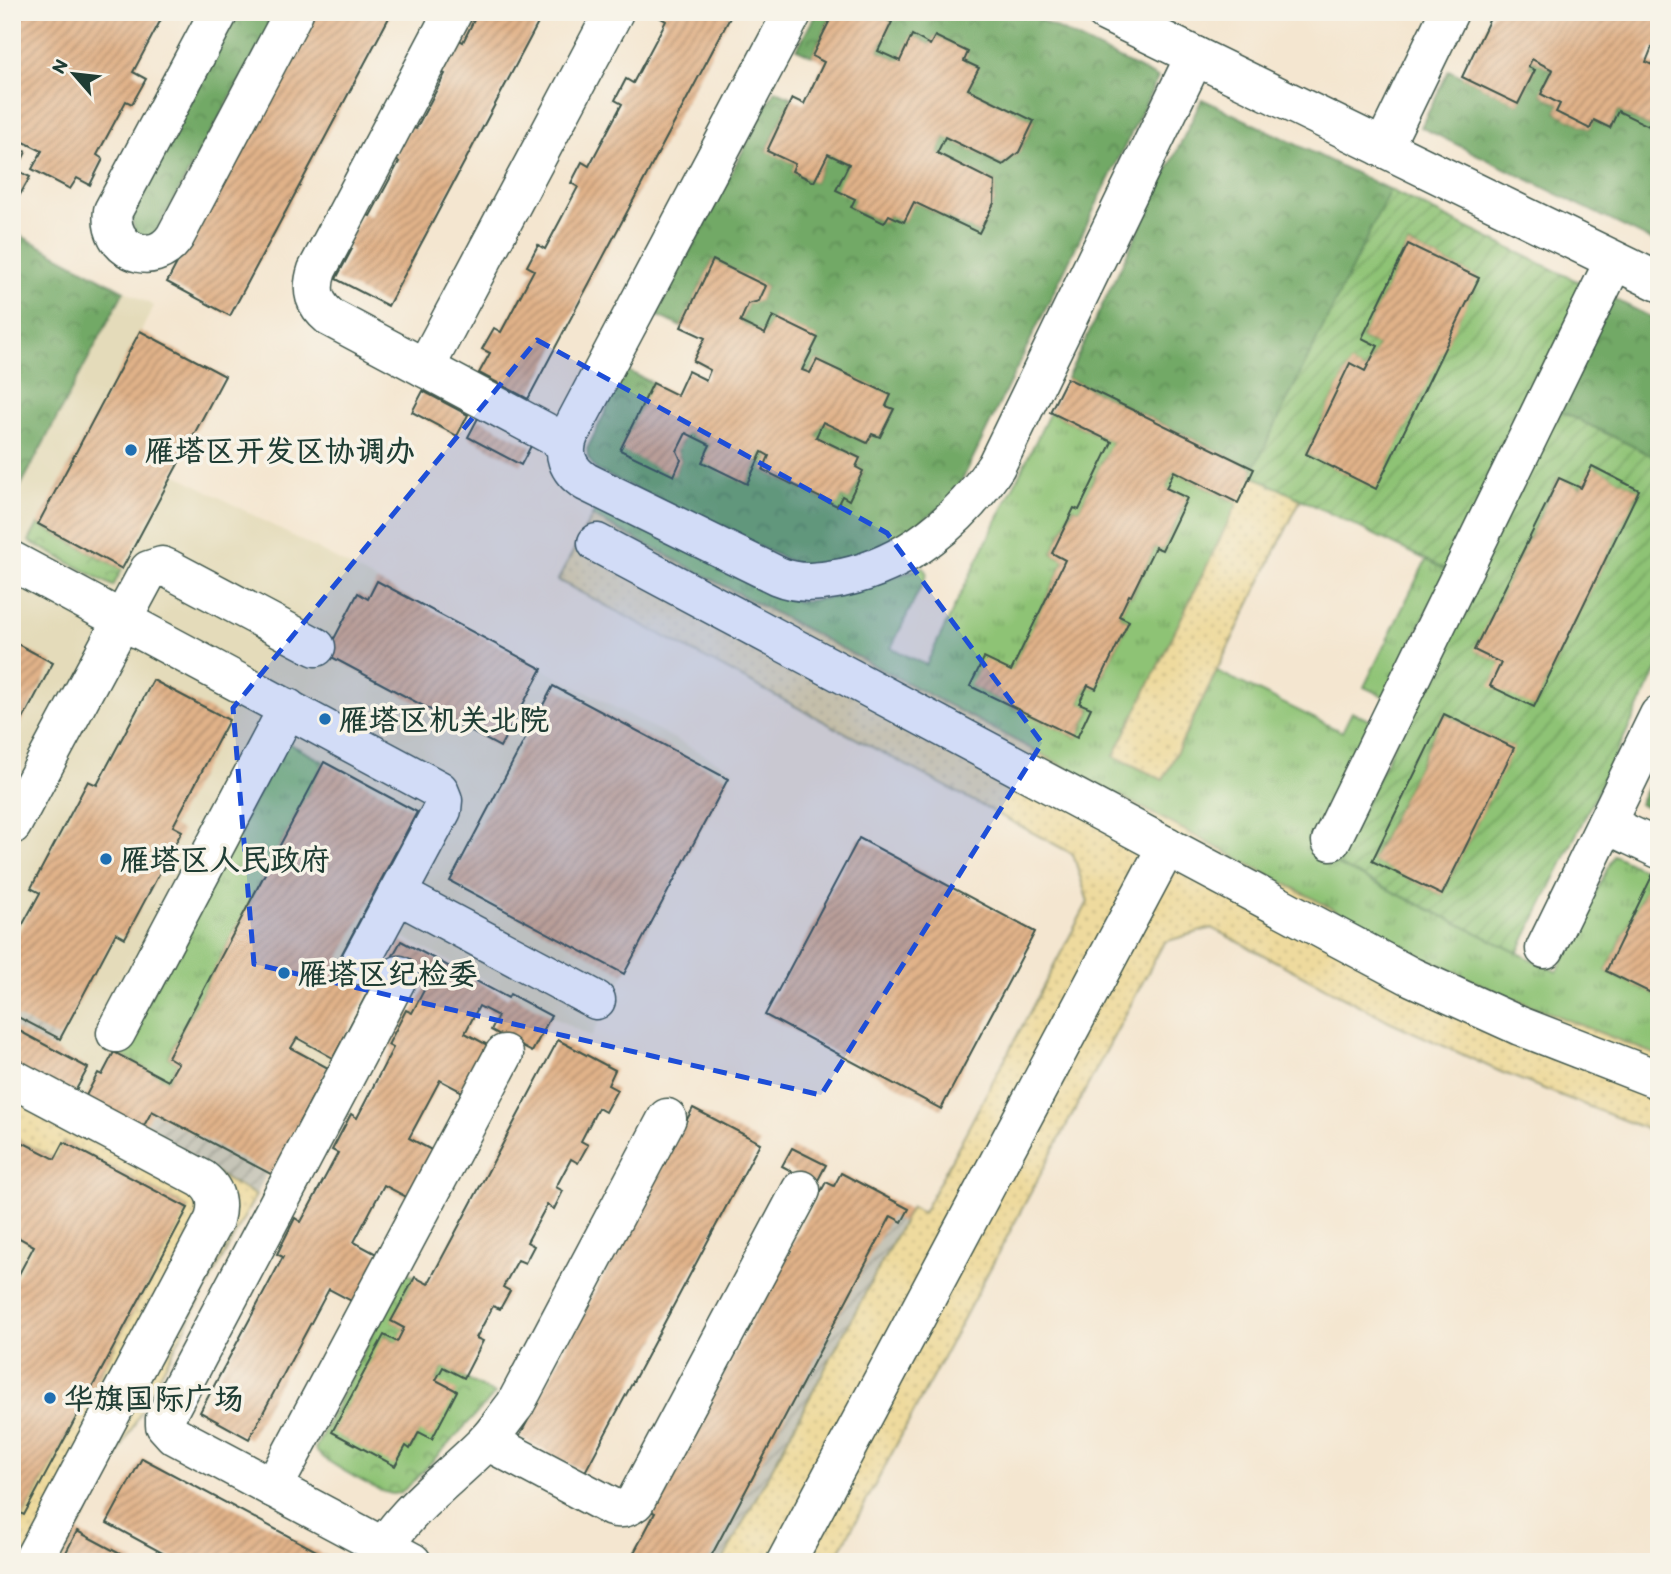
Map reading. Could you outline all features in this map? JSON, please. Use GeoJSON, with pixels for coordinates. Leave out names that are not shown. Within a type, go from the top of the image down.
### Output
{"type":"FeatureCollection","features":[{"type":"Feature","properties":{"kind":"street"},"geometry":{"type":"LineString","coordinates":[[219,12],[113,211],[116,236],[125,246],[136,252],[155,252],[171,242],[294,12]]}},
{"type":"Feature","properties":{"kind":"street"},"geometry":{"type":"LineString","coordinates":[[453,12],[317,270],[312,284],[313,297],[320,309],[331,318],[566,443]]}},
{"type":"Feature","properties":{"kind":"street"},"geometry":{"type":"LineString","coordinates":[[425,368],[614,12]]}},
{"type":"Feature","properties":{"kind":"street"},"geometry":{"type":"LineString","coordinates":[[793,12],[566,443],[565,454],[570,468],[586,482],[787,580],[818,583],[864,573],[906,554],[945,526],[981,489],[996,466],[1195,57]]}},
{"type":"Feature","properties":{"kind":"street"},"geometry":{"type":"LineString","coordinates":[[1105,12],[1659,282]]}},
{"type":"Feature","properties":{"kind":"street"},"geometry":{"type":"LineString","coordinates":[[1382,148],[1448,12]]}},
{"type":"Feature","properties":{"kind":"street"},"geometry":{"type":"LineString","coordinates":[[1331,841],[1614,261]]}},
{"type":"Feature","properties":{"kind":"street"},"geometry":{"type":"LineString","coordinates":[[597,543],[1412,977],[1462,1001],[1659,1080]]}},
{"type":"Feature","properties":{"kind":"street"},"geometry":{"type":"LineString","coordinates":[[12,561],[434,786],[442,793],[442,810],[359,965]]}},
{"type":"Feature","properties":{"kind":"street"},"geometry":{"type":"LineString","coordinates":[[12,825],[149,570],[162,566],[316,647]]}},
{"type":"Feature","properties":{"kind":"street"},"geometry":{"type":"LineString","coordinates":[[116,1033],[288,708]]}},
{"type":"Feature","properties":{"kind":"street"},"geometry":{"type":"LineString","coordinates":[[1545,949],[1659,715]]}},
{"type":"Feature","properties":{"kind":"street"},"geometry":{"type":"LineString","coordinates":[[1606,824],[1659,849]]}},
{"type":"Feature","properties":{"kind":"street"},"geometry":{"type":"LineString","coordinates":[[786,1562],[1167,846]]}},
{"type":"Feature","properties":{"kind":"street"},"geometry":{"type":"LineString","coordinates":[[397,894],[596,1000]]}},
{"type":"Feature","properties":{"kind":"street"},"geometry":{"type":"LineString","coordinates":[[399,975],[164,1418],[165,1425],[174,1435],[273,1488],[390,1557],[411,1510],[487,1441],[514,1405],[667,1118]]}},
{"type":"Feature","properties":{"kind":"street"},"geometry":{"type":"LineString","coordinates":[[273,1488],[504,1054]]}},
{"type":"Feature","properties":{"kind":"street"},"geometry":{"type":"LineString","coordinates":[[12,1078],[202,1179],[211,1186],[216,1196],[217,1208],[214,1220],[32,1562]]}},
{"type":"Feature","properties":{"kind":"street"},"geometry":{"type":"LineString","coordinates":[[487,1441],[612,1507],[629,1507],[635,1502],[801,1190]]}},
{"type":"Feature","properties":{"kind":"highlighted area"},"geometry":{"type":"Polygon","coordinates":[[[537,340],[887,533],[1042,743],[821,1095],[254,964],[233,708],[537,340]]]}},
{"type":"Feature","properties":{"kind":"shaded area","name":"雁塔区机关北院"},"geometry":{"type":"Polygon","coordinates":[[[12,231],[154,306],[141,331],[225,376],[174,473],[733,770],[591,1037],[399,935],[296,1128],[280,1179],[267,1173],[61,1562],[12,1562],[12,231]]]}},
{"type":"Feature","properties":{"kind":"shaded area"},"geometry":{"type":"Polygon","coordinates":[[[12,1014],[60,1039],[54,1049],[12,1027],[12,1014]]]}},
{"type":"Feature","properties":{"kind":"shaded area"},"geometry":{"type":"Polygon","coordinates":[[[152,1111],[267,1173],[256,1195],[140,1133],[152,1111]]]}},
{"type":"Feature","properties":{"kind":"shaded area"},"geometry":{"type":"Polygon","coordinates":[[[891,1216],[902,1222],[722,1562],[708,1562],[891,1216]]]}},
{"type":"Feature","properties":{"kind":"green space"},"geometry":{"type":"Polygon","coordinates":[[[237,12],[278,12],[153,237],[136,234],[130,215],[237,12]]]}},
{"type":"Feature","properties":{"kind":"green space"},"geometry":{"type":"Polygon","coordinates":[[[817,12],[834,12],[812,56],[797,49],[817,12]]]}},
{"type":"Feature","properties":{"kind":"green space"},"geometry":{"type":"Polygon","coordinates":[[[872,12],[1024,12],[1158,78],[954,497],[898,539],[853,558],[800,566],[596,470],[588,458],[587,449],[626,370],[653,383],[621,449],[674,475],[681,460],[677,451],[686,433],[710,445],[747,483],[762,452],[769,456],[763,470],[836,506],[842,496],[850,499],[863,472],[856,467],[860,458],[816,437],[823,422],[867,443],[872,434],[880,437],[894,410],[886,406],[890,395],[817,360],[810,373],[802,370],[817,338],[773,317],[765,334],[740,322],[748,304],[759,301],[766,286],[713,260],[681,327],[656,315],[775,90],[792,98],[767,150],[795,164],[792,172],[814,182],[828,154],[849,164],[855,199],[851,208],[884,223],[889,215],[903,222],[914,202],[979,233],[994,203],[995,182],[937,153],[945,137],[1003,165],[1019,152],[1034,121],[968,89],[978,68],[964,61],[967,52],[935,36],[930,45],[912,36],[900,61],[878,51],[892,22],[872,12]]]}},
{"type":"Feature","properties":{"kind":"green space"},"geometry":{"type":"Polygon","coordinates":[[[1532,59],[1553,70],[1541,94],[1560,104],[1556,112],[1590,129],[1594,120],[1610,128],[1618,111],[1659,131],[1659,244],[1421,127],[1449,70],[1518,104],[1534,71],[1528,67],[1532,59]]]}},
{"type":"Feature","properties":{"kind":"green space"},"geometry":{"type":"Polygon","coordinates":[[[1202,99],[1390,190],[1254,469],[1067,378],[1202,99]]]}},
{"type":"Feature","properties":{"kind":"green space"},"geometry":{"type":"Polygon","coordinates":[[[1390,190],[1585,285],[1447,570],[1251,475],[1390,190]],[[1408,244],[1362,338],[1378,346],[1365,371],[1350,364],[1306,454],[1376,488],[1478,278],[1408,244]]]}},
{"type":"Feature","properties":{"kind":"green space"},"geometry":{"type":"Polygon","coordinates":[[[12,231],[124,291],[17,493],[12,490],[12,231]]]}},
{"type":"Feature","properties":{"kind":"green space"},"geometry":{"type":"Polygon","coordinates":[[[1612,298],[1659,321],[1659,459],[1558,410],[1612,298]]]}},
{"type":"Feature","properties":{"kind":"green space"},"geometry":{"type":"Polygon","coordinates":[[[1558,410],[1659,459],[1659,666],[1518,953],[1336,864],[1558,410]],[[1592,467],[1581,488],[1558,478],[1475,650],[1501,663],[1534,707],[1639,490],[1592,467]],[[1444,714],[1372,860],[1442,895],[1513,748],[1444,714]]]}},
{"type":"Feature","properties":{"kind":"green space"},"geometry":{"type":"Polygon","coordinates":[[[1050,412],[1112,442],[1079,510],[1073,508],[1052,553],[1065,560],[1011,671],[971,686],[1077,738],[1091,709],[1079,703],[1088,685],[1096,689],[1129,621],[1119,616],[1129,595],[1132,596],[1155,547],[1162,550],[1187,499],[1166,488],[1174,471],[1238,503],[1114,756],[1163,780],[1217,671],[1342,732],[1352,712],[1373,722],[1310,851],[1557,972],[1614,855],[1653,874],[1606,971],[1659,997],[1659,1056],[1499,993],[1423,957],[592,516],[598,505],[798,602],[837,597],[923,567],[927,574],[891,648],[926,665],[1050,412]]]}},
{"type":"Feature","properties":{"kind":"green space"},"geometry":{"type":"Polygon","coordinates":[[[38,524],[122,569],[113,586],[29,541],[38,524]]]}},
{"type":"Feature","properties":{"kind":"green space"},"geometry":{"type":"Polygon","coordinates":[[[1426,560],[1447,570],[1385,697],[1364,687],[1426,560]]]}},
{"type":"Feature","properties":{"kind":"green space"},"geometry":{"type":"Polygon","coordinates":[[[286,742],[324,762],[168,1057],[178,1063],[168,1081],[119,1055],[286,742]]]}},
{"type":"Feature","properties":{"kind":"green space"},"geometry":{"type":"Polygon","coordinates":[[[1659,766],[1659,813],[1639,804],[1659,766]]]}},
{"type":"Feature","properties":{"kind":"green space"},"geometry":{"type":"Polygon","coordinates":[[[404,1271],[415,1277],[392,1321],[404,1328],[397,1342],[385,1335],[406,1446],[411,1448],[416,1438],[443,1367],[495,1394],[412,1483],[401,1492],[393,1494],[351,1475],[315,1449],[404,1271]]]}},
{"type":"Feature","properties":{"kind":"sand"},"geometry":{"type":"Polygon","coordinates":[[[1251,475],[1301,499],[1163,780],[1114,756],[1251,475]]]}},
{"type":"Feature","properties":{"kind":"sand"},"geometry":{"type":"Polygon","coordinates":[[[592,516],[1423,957],[1499,993],[1659,1056],[1659,1134],[1501,1072],[1389,1021],[1212,928],[1164,942],[834,1562],[722,1562],[911,1207],[923,1213],[1088,902],[1073,854],[558,580],[592,516]]]}},
{"type":"Feature","properties":{"kind":"sand"},"geometry":{"type":"Polygon","coordinates":[[[12,1065],[256,1195],[61,1562],[12,1562],[12,1538],[188,1208],[64,1142],[55,1159],[12,1137],[12,1065]]]}},
{"type":"Feature","properties":{"kind":"building"},"geometry":{"type":"Polygon","coordinates":[[[12,12],[165,12],[133,72],[146,79],[132,104],[126,101],[97,155],[103,159],[90,185],[77,178],[70,189],[32,169],[42,151],[16,138],[12,144],[12,12]]]}},
{"type":"Feature","properties":{"kind":"building"},"geometry":{"type":"Polygon","coordinates":[[[310,12],[392,12],[230,316],[167,282],[310,12]]]}},
{"type":"Feature","properties":{"kind":"building"},"geometry":{"type":"Polygon","coordinates":[[[478,12],[544,12],[388,306],[336,279],[352,249],[346,246],[363,213],[370,216],[399,162],[392,158],[410,126],[416,129],[445,74],[439,71],[456,38],[463,42],[478,12]]]}},
{"type":"Feature","properties":{"kind":"building"},"geometry":{"type":"Polygon","coordinates":[[[661,12],[733,12],[528,399],[479,373],[490,353],[482,349],[494,328],[501,332],[534,270],[527,266],[538,245],[545,249],[578,187],[571,183],[582,162],[589,166],[622,104],[615,100],[626,79],[633,83],[666,21],[659,17],[661,12]]]}},
{"type":"Feature","properties":{"kind":"building"},"geometry":{"type":"Polygon","coordinates":[[[834,12],[854,12],[866,18],[869,12],[872,12],[892,22],[878,51],[900,61],[912,35],[930,45],[935,36],[968,52],[964,61],[979,68],[968,89],[1034,121],[1019,152],[1003,165],[945,137],[937,153],[995,182],[994,203],[979,233],[914,202],[904,222],[889,215],[884,223],[851,207],[855,199],[836,190],[849,164],[828,154],[814,182],[792,171],[795,164],[767,151],[792,98],[804,104],[824,62],[812,56],[834,12]]]}},
{"type":"Feature","properties":{"kind":"building"},"geometry":{"type":"Polygon","coordinates":[[[1493,12],[1659,12],[1659,50],[1652,47],[1646,62],[1659,68],[1659,131],[1618,111],[1610,128],[1594,120],[1590,129],[1556,112],[1560,104],[1541,94],[1553,70],[1532,59],[1528,67],[1535,70],[1518,104],[1462,77],[1493,12]]]}},
{"type":"Feature","properties":{"kind":"building"},"geometry":{"type":"Polygon","coordinates":[[[12,144],[26,152],[17,170],[30,177],[17,200],[12,198],[12,144]]]}},
{"type":"Feature","properties":{"kind":"building"},"geometry":{"type":"Polygon","coordinates":[[[1408,244],[1479,278],[1376,489],[1306,454],[1350,363],[1365,371],[1378,346],[1362,338],[1408,244]]]}},
{"type":"Feature","properties":{"kind":"building"},"geometry":{"type":"Polygon","coordinates":[[[713,260],[766,286],[759,301],[748,304],[740,322],[765,334],[773,316],[818,338],[802,370],[810,373],[817,360],[891,395],[886,406],[894,409],[880,437],[872,434],[867,443],[823,422],[816,437],[860,458],[856,467],[863,471],[849,500],[842,496],[837,506],[763,470],[769,456],[762,452],[747,484],[702,462],[710,445],[686,433],[677,451],[681,460],[674,476],[620,450],[653,383],[677,395],[688,371],[706,380],[710,370],[693,361],[705,338],[681,327],[713,260]]]}},
{"type":"Feature","properties":{"kind":"building","name":"雁塔区开发区协调办"},"geometry":{"type":"Polygon","coordinates":[[[140,331],[225,376],[122,569],[38,524],[140,331]]]}},
{"type":"Feature","properties":{"kind":"building"},"geometry":{"type":"Polygon","coordinates":[[[1067,378],[1254,469],[1238,503],[1174,471],[1166,488],[1187,498],[1162,550],[1155,547],[1131,596],[1129,595],[1119,616],[1129,621],[1096,689],[1088,685],[1079,703],[1091,708],[1077,738],[970,686],[984,658],[1011,671],[1065,560],[1052,553],[1074,508],[1079,510],[1112,442],[1050,412],[1067,378]]]}},
{"type":"Feature","properties":{"kind":"building"},"geometry":{"type":"Polygon","coordinates":[[[423,391],[468,415],[457,436],[412,412],[423,391]]]}},
{"type":"Feature","properties":{"kind":"building"},"geometry":{"type":"Polygon","coordinates":[[[478,418],[531,446],[521,465],[468,437],[478,418]]]}},
{"type":"Feature","properties":{"kind":"building"},"geometry":{"type":"Polygon","coordinates":[[[1592,466],[1639,490],[1534,707],[1490,686],[1501,663],[1474,650],[1559,478],[1581,488],[1592,466]]]}},
{"type":"Feature","properties":{"kind":"building"},"geometry":{"type":"Polygon","coordinates":[[[377,581],[542,669],[500,747],[326,654],[358,593],[368,599],[377,581]]]}},
{"type":"Feature","properties":{"kind":"building"},"geometry":{"type":"Polygon","coordinates":[[[12,641],[53,663],[12,740],[12,641]]]}},
{"type":"Feature","properties":{"kind":"building","name":"雁塔区人民政府"},"geometry":{"type":"Polygon","coordinates":[[[153,680],[229,720],[173,826],[182,831],[125,938],[116,933],[60,1039],[12,1014],[12,944],[40,893],[31,888],[88,781],[97,785],[153,680]]]}},
{"type":"Feature","properties":{"kind":"building"},"geometry":{"type":"Polygon","coordinates":[[[553,686],[728,779],[624,974],[450,881],[553,686]]]}},
{"type":"Feature","properties":{"kind":"building"},"geometry":{"type":"Polygon","coordinates":[[[1444,714],[1514,748],[1442,895],[1372,861],[1444,714]]]}},
{"type":"Feature","properties":{"kind":"building","name":"雁塔区纪检委"},"geometry":{"type":"Polygon","coordinates":[[[324,762],[417,812],[337,963],[373,982],[333,1058],[297,1038],[291,1048],[328,1068],[296,1128],[305,1133],[280,1179],[152,1111],[140,1133],[82,1103],[98,1073],[102,1075],[114,1052],[168,1081],[178,1063],[168,1057],[324,762]]]}},
{"type":"Feature","properties":{"kind":"building"},"geometry":{"type":"Polygon","coordinates":[[[859,838],[1035,932],[941,1109],[765,1015],[859,838]]]}},
{"type":"Feature","properties":{"kind":"building"},"geometry":{"type":"Polygon","coordinates":[[[1653,874],[1659,877],[1659,997],[1606,971],[1653,874]]]}},
{"type":"Feature","properties":{"kind":"building"},"geometry":{"type":"Polygon","coordinates":[[[401,941],[508,998],[510,994],[551,1016],[532,1052],[491,1030],[498,1016],[479,1006],[465,1033],[493,1048],[468,1095],[440,1080],[409,1138],[437,1153],[412,1200],[384,1185],[354,1242],[382,1257],[357,1304],[329,1289],[249,1439],[200,1412],[283,1257],[277,1254],[295,1218],[301,1222],[338,1153],[332,1150],[351,1114],[357,1118],[393,1048],[388,1045],[406,1010],[412,1013],[430,979],[391,959],[401,941]]]}},
{"type":"Feature","properties":{"kind":"building"},"geometry":{"type":"Polygon","coordinates":[[[12,1027],[88,1068],[72,1097],[12,1065],[12,1027]]]}},
{"type":"Feature","properties":{"kind":"building"},"geometry":{"type":"Polygon","coordinates":[[[558,1040],[615,1070],[608,1085],[617,1090],[605,1112],[598,1108],[581,1141],[588,1145],[578,1163],[571,1159],[556,1187],[563,1191],[554,1209],[547,1205],[527,1242],[534,1246],[525,1263],[518,1260],[503,1287],[510,1291],[500,1309],[493,1306],[476,1338],[483,1341],[464,1378],[443,1367],[436,1380],[457,1391],[432,1439],[419,1432],[410,1449],[406,1446],[395,1466],[332,1432],[384,1335],[397,1342],[404,1328],[391,1321],[415,1277],[428,1284],[558,1040]]]}},
{"type":"Feature","properties":{"kind":"building"},"geometry":{"type":"Polygon","coordinates":[[[693,1108],[760,1143],[585,1472],[519,1437],[693,1108]]]}},
{"type":"Feature","properties":{"kind":"building","name":"华旗国际广场"},"geometry":{"type":"Polygon","coordinates":[[[12,1137],[55,1159],[64,1142],[188,1208],[24,1515],[12,1509],[12,1287],[34,1246],[12,1234],[12,1137]]]}},
{"type":"Feature","properties":{"kind":"building"},"geometry":{"type":"Polygon","coordinates":[[[792,1148],[826,1165],[816,1184],[782,1166],[792,1148]]]}},
{"type":"Feature","properties":{"kind":"building"},"geometry":{"type":"Polygon","coordinates":[[[841,1173],[909,1209],[902,1222],[891,1216],[708,1562],[629,1562],[655,1513],[651,1511],[826,1182],[834,1186],[841,1173]]]}},
{"type":"Feature","properties":{"kind":"building"},"geometry":{"type":"Polygon","coordinates":[[[142,1458],[337,1562],[179,1562],[107,1523],[142,1458]]]}},
{"type":"Feature","properties":{"kind":"building"},"geometry":{"type":"Polygon","coordinates":[[[77,1531],[135,1562],[61,1562],[77,1531]]]}},
{"type":"Feature","properties":{"kind":"place","name":"雁塔区开发区协调办"},"geometry":{"type":"Point","coordinates":[131,450]}},
{"type":"Feature","properties":{"kind":"place","name":"雁塔区机关北院"},"geometry":{"type":"Point","coordinates":[325,719]}},
{"type":"Feature","properties":{"kind":"place","name":"雁塔区人民政府"},"geometry":{"type":"Point","coordinates":[106,859]}},
{"type":"Feature","properties":{"kind":"place","name":"雁塔区纪检委"},"geometry":{"type":"Point","coordinates":[284,973]}},
{"type":"Feature","properties":{"kind":"place","name":"华旗国际广场"},"geometry":{"type":"Point","coordinates":[50,1398]}}]}
